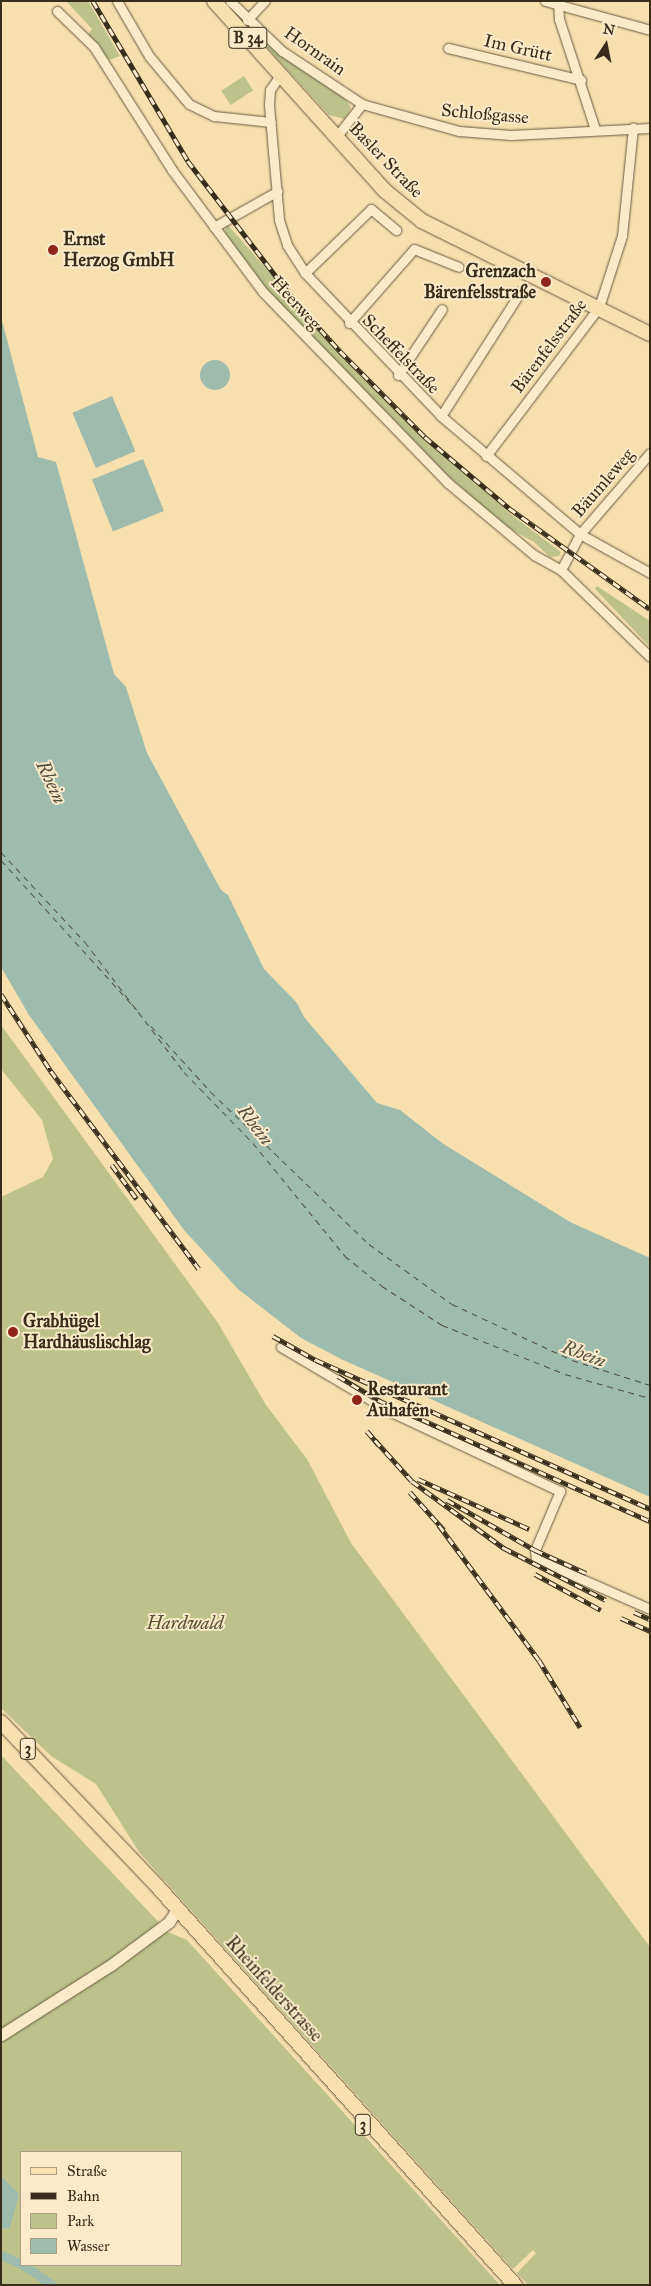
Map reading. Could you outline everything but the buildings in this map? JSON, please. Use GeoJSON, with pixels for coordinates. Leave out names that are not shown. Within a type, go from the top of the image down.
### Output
{"type":"FeatureCollection","features":[{"type":"Feature","properties":{"kind":"main road","name":"Basler Straße"},"geometry":{"type":"LineString","coordinates":[[214,1],[384,190],[422,221],[459,243],[599,307],[650,334]]}},
{"type":"Feature","properties":{"kind":"main road","name":"Rheinfelderstrasse"},"geometry":{"type":"LineString","coordinates":[[1,1722],[506,2285]]}},
{"type":"Feature","properties":{"kind":"main road","name":"Rheinfelderstrasse"},"geometry":{"type":"LineString","coordinates":[[1,1731],[174,1914],[515,2285]]}},
{"type":"Feature","properties":{"kind":"street"},"geometry":{"type":"LineString","coordinates":[[117,1],[149,56],[189,104],[214,116],[270,122]]}},
{"type":"Feature","properties":{"kind":"street","name":"Hornrain"},"geometry":{"type":"LineString","coordinates":[[230,1],[247,20],[282,51],[362,104]]}},
{"type":"Feature","properties":{"kind":"street"},"geometry":{"type":"LineString","coordinates":[[247,20],[265,1]]}},
{"type":"Feature","properties":{"kind":"street"},"geometry":{"type":"LineString","coordinates":[[545,1],[558,3],[650,30]]}},
{"type":"Feature","properties":{"kind":"street"},"geometry":{"type":"LineString","coordinates":[[558,3],[559,19],[581,80],[595,129]]}},
{"type":"Feature","properties":{"kind":"street","name":"Heerweg"},"geometry":{"type":"LineString","coordinates":[[57,11],[94,47],[172,170],[263,292],[351,388],[504,532],[554,570],[561,568],[650,657]]}},
{"type":"Feature","properties":{"kind":"street","name":"Im Grütt"},"geometry":{"type":"LineString","coordinates":[[448,48],[581,80]]}},
{"type":"Feature","properties":{"kind":"street","name":"Scheffelstraße"},"geometry":{"type":"LineString","coordinates":[[281,74],[270,90],[270,122],[278,191],[287,245],[305,273],[349,324],[398,375],[486,456],[580,534],[650,572]]}},
{"type":"Feature","properties":{"kind":"street"},"geometry":{"type":"LineString","coordinates":[[337,136],[362,104]]}},
{"type":"Feature","properties":{"kind":"street","name":"Schloßgasse"},"geometry":{"type":"LineString","coordinates":[[362,104],[459,131],[511,135],[595,129],[650,128]]}},
{"type":"Feature","properties":{"kind":"street","name":"Bärenfelsstraße"},"geometry":{"type":"LineString","coordinates":[[486,456],[599,307],[624,227],[633,128]]}},
{"type":"Feature","properties":{"kind":"street"},"geometry":{"type":"LineString","coordinates":[[214,228],[278,191]]}},
{"type":"Feature","properties":{"kind":"street"},"geometry":{"type":"LineString","coordinates":[[305,273],[371,209],[396,230]]}},
{"type":"Feature","properties":{"kind":"street"},"geometry":{"type":"LineString","coordinates":[[349,324],[414,249],[459,267]]}},
{"type":"Feature","properties":{"kind":"street"},"geometry":{"type":"LineString","coordinates":[[441,416],[520,291]]}},
{"type":"Feature","properties":{"kind":"street"},"geometry":{"type":"LineString","coordinates":[[398,375],[442,309]]}},
{"type":"Feature","properties":{"kind":"street","name":"Bäumleweg"},"geometry":{"type":"LineString","coordinates":[[561,568],[580,534],[650,453]]}},
{"type":"Feature","properties":{"kind":"street"},"geometry":{"type":"LineString","coordinates":[[281,1347],[391,1412],[560,1491],[535,1550],[536,1559],[650,1609]]}},
{"type":"Feature","properties":{"kind":"street"},"geometry":{"type":"LineString","coordinates":[[1,2035],[111,1965],[174,1914]]}},
{"type":"Feature","properties":{"kind":"green space"},"geometry":{"type":"Polygon","coordinates":[[[66,1],[88,1],[120,56],[109,60],[88,35],[92,29],[66,1]]]}},
{"type":"Feature","properties":{"kind":"green space"},"geometry":{"type":"Polygon","coordinates":[[[241,19],[346,100],[351,108],[345,119],[329,115],[241,19]]]}},
{"type":"Feature","properties":{"kind":"green space"},"geometry":{"type":"Polygon","coordinates":[[[244,76],[253,90],[231,105],[221,91],[244,76]]]}},
{"type":"Feature","properties":{"kind":"green space"},"geometry":{"type":"Polygon","coordinates":[[[227,224],[360,376],[513,516],[561,552],[559,556],[550,557],[534,542],[501,524],[375,409],[265,288],[223,236],[227,224]]]}},
{"type":"Feature","properties":{"kind":"green space"},"geometry":{"type":"Polygon","coordinates":[[[597,586],[650,621],[650,647],[595,589],[597,586]]]}},
{"type":"Feature","properties":{"kind":"green space","name":"Hardwald"},"geometry":{"type":"Polygon","coordinates":[[[1,1025],[218,1323],[266,1405],[307,1459],[351,1543],[650,1947],[650,2285],[528,2285],[517,2273],[536,2253],[533,2250],[513,2269],[139,1852],[96,1784],[51,1756],[1,1708],[1,1197],[43,1177],[53,1159],[42,1120],[1,1069],[1,1025]]]}},
{"type":"Feature","properties":{"kind":"green space"},"geometry":{"type":"Polygon","coordinates":[[[1,1755],[168,1932],[187,1940],[500,2285],[1,2285],[1,2229],[10,2228],[1,2176],[1,1755]]]}},
{"type":"Feature","properties":{"kind":"water","name":"Rhein"},"geometry":{"type":"Polygon","coordinates":[[[1,317],[38,457],[56,462],[114,674],[126,687],[147,753],[221,890],[228,895],[264,969],[297,1003],[304,1017],[377,1103],[400,1110],[442,1143],[570,1222],[650,1258],[650,1497],[341,1359],[301,1338],[238,1289],[184,1230],[29,1015],[1,967],[1,317]]]}},
{"type":"Feature","properties":{"kind":"water"},"geometry":{"type":"Polygon","coordinates":[[[215,360],[226,364],[230,375],[226,386],[215,390],[204,386],[200,375],[204,364],[215,360]]]}},
{"type":"Feature","properties":{"kind":"water"},"geometry":{"type":"Polygon","coordinates":[[[112,396],[135,451],[96,468],[72,413],[112,396]]]}},
{"type":"Feature","properties":{"kind":"water"},"geometry":{"type":"Polygon","coordinates":[[[143,459],[164,511],[113,532],[92,480],[143,459]]]}},
{"type":"Feature","properties":{"kind":"water"},"geometry":{"type":"Polygon","coordinates":[[[1,2176],[19,2194],[10,2228],[1,2229],[1,2176]]]}},
{"type":"Feature","properties":{"kind":"waterway"},"geometry":{"type":"LineString","coordinates":[[1,2255],[20,2264]]}},
{"type":"Feature","properties":{"kind":"waterway"},"geometry":{"type":"LineString","coordinates":[[24,2266],[53,2285]]}},
{"type":"Feature","properties":{"kind":"ferry route"},"geometry":{"type":"LineString","coordinates":[[1,852],[85,942],[184,1072],[253,1143],[345,1256],[382,1286],[442,1325],[565,1374],[650,1398]]}},
{"type":"Feature","properties":{"kind":"ferry route"},"geometry":{"type":"LineString","coordinates":[[1,860],[137,1010]]}},
{"type":"Feature","properties":{"kind":"ferry route"},"geometry":{"type":"LineString","coordinates":[[151,1026],[211,1092],[369,1244],[452,1304],[572,1360],[650,1385]]}},
{"type":"Feature","properties":{"kind":"railway"},"geometry":{"type":"LineString","coordinates":[[93,1],[188,161],[299,306],[340,351],[425,437],[509,508],[650,609]]}},
{"type":"Feature","properties":{"kind":"railway"},"geometry":{"type":"LineString","coordinates":[[1,994],[51,1071],[199,1269]]}},
{"type":"Feature","properties":{"kind":"railway"},"geometry":{"type":"LineString","coordinates":[[112,1165],[137,1199]]}},
{"type":"Feature","properties":{"kind":"railway"},"geometry":{"type":"LineString","coordinates":[[273,1336],[316,1360],[650,1509]]}},
{"type":"Feature","properties":{"kind":"railway"},"geometry":{"type":"LineString","coordinates":[[338,1376],[378,1400],[650,1521]]}},
{"type":"Feature","properties":{"kind":"railway"},"geometry":{"type":"LineString","coordinates":[[367,1431],[379,1445]]}},
{"type":"Feature","properties":{"kind":"railway"},"geometry":{"type":"LineString","coordinates":[[375,1440],[412,1481],[504,1548],[606,1600]]}},
{"type":"Feature","properties":{"kind":"railway"},"geometry":{"type":"LineString","coordinates":[[418,1479],[529,1529]]}},
{"type":"Feature","properties":{"kind":"railway"},"geometry":{"type":"LineString","coordinates":[[410,1492],[444,1530]]}},
{"type":"Feature","properties":{"kind":"railway"},"geometry":{"type":"LineString","coordinates":[[447,1500],[535,1550],[586,1573]]}},
{"type":"Feature","properties":{"kind":"railway"},"geometry":{"type":"LineString","coordinates":[[439,1525],[539,1660],[580,1727]]}},
{"type":"Feature","properties":{"kind":"railway"},"geometry":{"type":"LineString","coordinates":[[535,1574],[601,1610]]}},
{"type":"Feature","properties":{"kind":"railway"},"geometry":{"type":"LineString","coordinates":[[634,1612],[650,1619]]}},
{"type":"Feature","properties":{"kind":"railway"},"geometry":{"type":"LineString","coordinates":[[621,1618],[650,1631]]}},
{"type":"Feature","properties":{"kind":"place","name":"Ernst Herzog GmbH"},"geometry":{"type":"Point","coordinates":[53,250]}},
{"type":"Feature","properties":{"kind":"place","name":"Grenzach Bärenfelsstraße"},"geometry":{"type":"Point","coordinates":[546,282]}},
{"type":"Feature","properties":{"kind":"place","name":"Grabhügel Hardhäuslischlag"},"geometry":{"type":"Point","coordinates":[13,1332]}},
{"type":"Feature","properties":{"kind":"place","name":"Restaurant Auhafen"},"geometry":{"type":"Point","coordinates":[357,1400]}}]}
